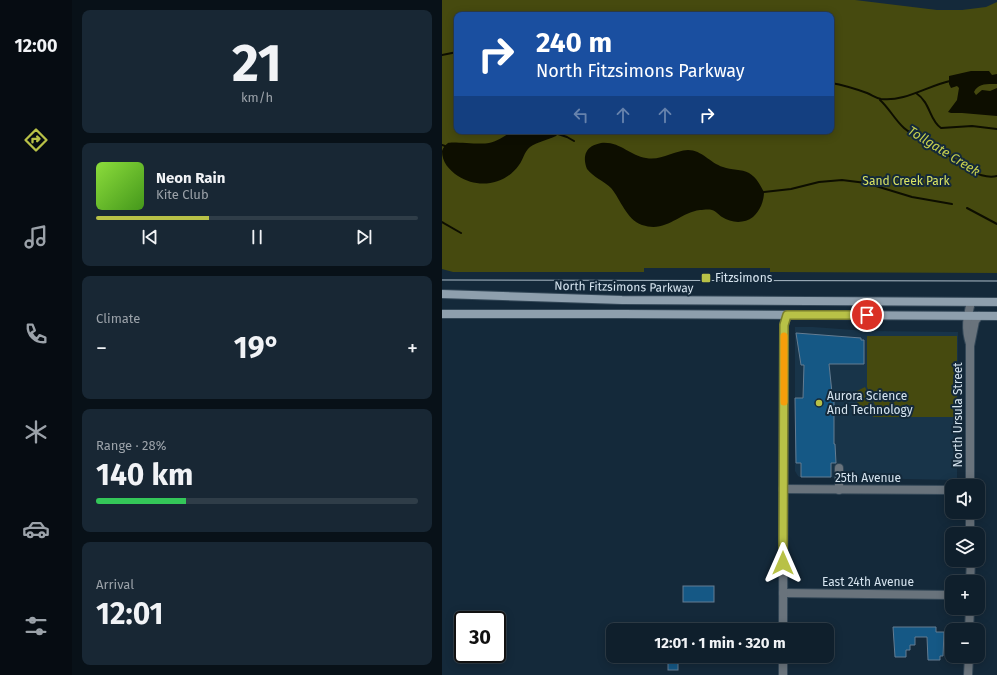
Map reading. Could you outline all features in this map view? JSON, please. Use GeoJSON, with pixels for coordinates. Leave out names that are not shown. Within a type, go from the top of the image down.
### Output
{"type":"FeatureCollection","features":[{"type":"Feature","properties":{"kind":"main road","name":"North Fitzsimons Parkway"},"geometry":{"type":"LineString","coordinates":[[442,294],[622,300],[997,302]]}},
{"type":"Feature","properties":{"kind":"main road"},"geometry":{"type":"LineString","coordinates":[[442,314],[997,316]]}},
{"type":"Feature","properties":{"kind":"street","name":"North Ursula Street"},"geometry":{"type":"LineString","coordinates":[[970,345],[966,332],[967,316],[971,302]]}},
{"type":"Feature","properties":{"kind":"street"},"geometry":{"type":"LineString","coordinates":[[783,623],[784,325],[787,315]]}},
{"type":"Feature","properties":{"kind":"street","name":"North Ursula Street"},"geometry":{"type":"LineString","coordinates":[[970,479],[970,345],[975,322],[979,316]]}},
{"type":"Feature","properties":{"kind":"street"},"geometry":{"type":"LineString","coordinates":[[839,468],[839,490]]}},
{"type":"Feature","properties":{"kind":"street","name":"25th Avenue"},"geometry":{"type":"LineString","coordinates":[[783,489],[945,490]]}},
{"type":"Feature","properties":{"kind":"street","name":"East 24th Avenue"},"geometry":{"type":"LineString","coordinates":[[783,593],[945,595]]}},
{"type":"Feature","properties":{"kind":"street"},"geometry":{"type":"LineString","coordinates":[[782,675],[783,663]]}},
{"type":"Feature","properties":{"kind":"street"},"geometry":{"type":"LineString","coordinates":[[968,675],[969,663]]}},
{"type":"Feature","properties":{"kind":"shaded area"},"geometry":{"type":"Polygon","coordinates":[[[971,71],[989,71],[992,75],[997,74],[997,84],[987,84],[978,87],[974,92],[976,95],[982,90],[990,91],[997,88],[997,116],[948,112],[957,100],[959,88],[957,86],[951,88],[949,84],[949,76],[971,71]]]}},
{"type":"Feature","properties":{"kind":"shaded area"},"geometry":{"type":"Polygon","coordinates":[[[507,134],[558,134],[530,147],[513,172],[499,181],[491,183],[474,183],[458,176],[447,165],[442,155],[444,147],[448,143],[489,143],[507,134]]]}},
{"type":"Feature","properties":{"kind":"shaded area"},"geometry":{"type":"Polygon","coordinates":[[[601,143],[614,144],[635,155],[651,159],[688,150],[698,152],[718,165],[743,171],[752,175],[764,192],[761,206],[753,217],[742,222],[729,221],[716,212],[710,210],[700,210],[685,215],[666,225],[651,227],[642,225],[636,222],[628,214],[611,188],[587,169],[585,159],[586,152],[592,146],[601,143]]]}},
{"type":"Feature","properties":{"kind":"shaded area"},"geometry":{"type":"Polygon","coordinates":[[[795,327],[867,331],[958,332],[957,479],[800,477],[795,471],[795,327]]]}},
{"type":"Feature","properties":{"kind":"green space","name":"Sand Creek Park"},"geometry":{"type":"Polygon","coordinates":[[[442,0],[855,0],[937,10],[962,10],[986,7],[997,2],[997,273],[770,272],[770,268],[644,268],[644,272],[453,272],[442,269],[442,0]]]}},
{"type":"Feature","properties":{"kind":"green space"},"geometry":{"type":"Polygon","coordinates":[[[867,336],[957,336],[957,414],[954,417],[873,417],[873,412],[877,410],[867,387],[867,336]]]}},
{"type":"Feature","properties":{"kind":"green space"},"geometry":{"type":"Polygon","coordinates":[[[865,387],[875,408],[863,414],[853,393],[865,387]]]}},
{"type":"Feature","properties":{"kind":"building"},"geometry":{"type":"Polygon","coordinates":[[[796,333],[861,338],[861,340],[864,340],[864,364],[829,364],[832,393],[834,393],[834,444],[836,463],[831,463],[831,477],[801,477],[801,463],[796,463],[795,398],[803,398],[804,365],[801,365],[796,333]]]}},
{"type":"Feature","properties":{"kind":"building"},"geometry":{"type":"Polygon","coordinates":[[[683,586],[714,586],[714,602],[683,602],[683,586]]]}},
{"type":"Feature","properties":{"kind":"building"},"geometry":{"type":"Polygon","coordinates":[[[893,627],[936,627],[936,632],[944,632],[943,656],[940,656],[940,660],[928,660],[927,637],[915,637],[915,645],[910,645],[910,650],[906,650],[906,657],[895,657],[893,627]]]}},
{"type":"Feature","properties":{"kind":"building"},"geometry":{"type":"Polygon","coordinates":[[[668,663],[678,663],[678,670],[668,670],[668,663]]]}},
{"type":"Feature","properties":{"kind":"waterway"},"geometry":{"type":"LineString","coordinates":[[442,55],[454,53]]}},
{"type":"Feature","properties":{"kind":"waterway"},"geometry":{"type":"LineString","coordinates":[[834,84],[867,93],[879,99],[890,99],[907,96],[950,81]]}},
{"type":"Feature","properties":{"kind":"waterway","name":"Tollgate Creek"},"geometry":{"type":"LineString","coordinates":[[916,93],[925,102],[934,121],[941,128],[972,126],[997,129]]}},
{"type":"Feature","properties":{"kind":"waterway","name":"Tollgate Creek"},"geometry":{"type":"LineString","coordinates":[[880,100],[901,125],[911,133],[936,146],[973,172],[989,177],[997,176]]}},
{"type":"Feature","properties":{"kind":"waterway"},"geometry":{"type":"LineString","coordinates":[[558,134],[574,141]]}},
{"type":"Feature","properties":{"kind":"waterway"},"geometry":{"type":"LineString","coordinates":[[764,192],[791,189],[819,182],[842,180],[866,183],[912,197],[952,204]]}},
{"type":"Feature","properties":{"kind":"waterway"},"geometry":{"type":"LineString","coordinates":[[967,208],[997,224]]}},
{"type":"Feature","properties":{"kind":"waterway"},"geometry":{"type":"LineString","coordinates":[[442,222],[461,233]]}},
{"type":"Feature","properties":{"kind":"tram line"},"geometry":{"type":"LineString","coordinates":[[442,280],[997,281]]}},
{"type":"Feature","properties":{"kind":"slow traffic"},"geometry":{"type":"LineString","coordinates":[[784,336],[784,402]]}},
{"type":"Feature","properties":{"kind":"place","name":"Fitzsimons"},"geometry":{"type":"Point","coordinates":[706,278]}},
{"type":"Feature","properties":{"kind":"place","name":"Aurora Science And Technology"},"geometry":{"type":"Point","coordinates":[819,403]}},
{"type":"Feature","properties":{"kind":"route"},"geometry":{"type":"LineString","coordinates":[[783,563],[784,325],[787,315],[867,315]]}}]}
